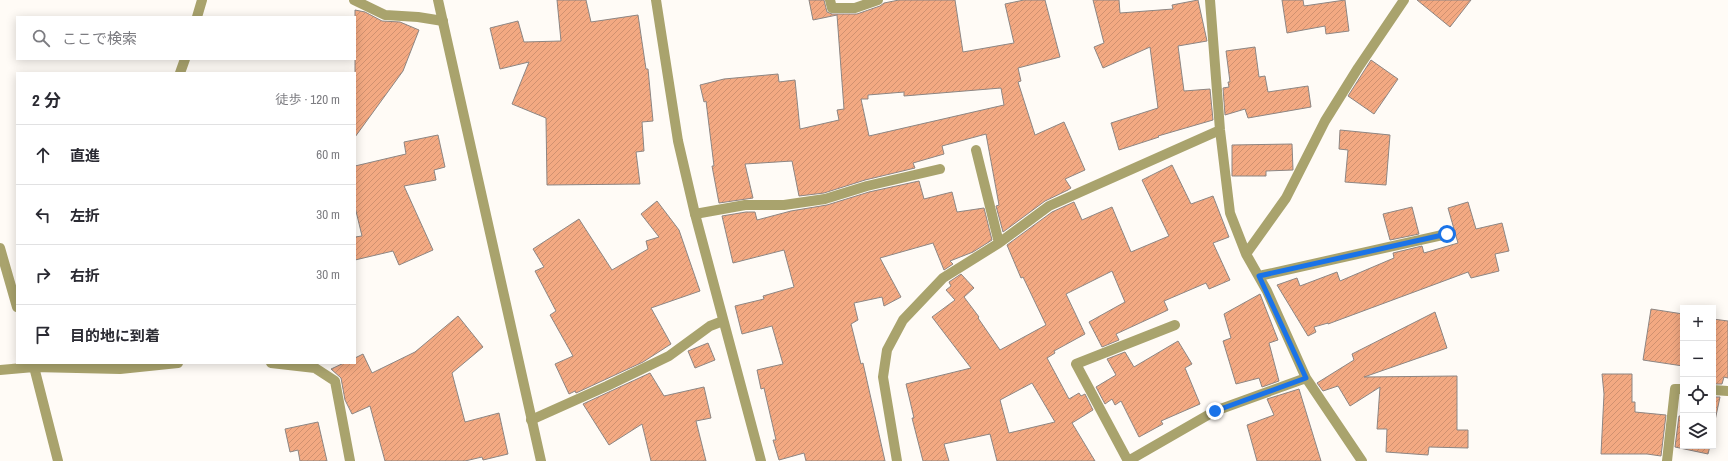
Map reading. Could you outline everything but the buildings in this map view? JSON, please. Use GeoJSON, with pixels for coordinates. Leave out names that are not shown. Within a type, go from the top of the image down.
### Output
{"type":"FeatureCollection","features":[{"type":"Feature","properties":{"kind":"street"},"geometry":{"type":"LineString","coordinates":[[197,16],[202,0]]}},
{"type":"Feature","properties":{"kind":"street"},"geometry":{"type":"LineString","coordinates":[[354,0],[385,15],[418,17],[443,21]]}},
{"type":"Feature","properties":{"kind":"street"},"geometry":{"type":"LineString","coordinates":[[438,0],[541,461]]}},
{"type":"Feature","properties":{"kind":"street"},"geometry":{"type":"LineString","coordinates":[[656,0],[678,141],[695,214],[761,461]]}},
{"type":"Feature","properties":{"kind":"street"},"geometry":{"type":"LineString","coordinates":[[830,0],[832,8],[855,8],[878,0]]}},
{"type":"Feature","properties":{"kind":"street"},"geometry":{"type":"LineString","coordinates":[[1210,0],[1220,130],[1230,213],[1246,254],[1259,276],[1306,378],[1362,461]]}},
{"type":"Feature","properties":{"kind":"street"},"geometry":{"type":"LineString","coordinates":[[1246,254],[1286,198],[1325,121],[1358,68],[1404,0]]}},
{"type":"Feature","properties":{"kind":"street"},"geometry":{"type":"LineString","coordinates":[[180,72],[185,60]]}},
{"type":"Feature","properties":{"kind":"street"},"geometry":{"type":"LineString","coordinates":[[897,461],[883,377],[887,350],[903,320],[943,278],[999,243],[1049,206],[1220,130]]}},
{"type":"Feature","properties":{"kind":"street"},"geometry":{"type":"LineString","coordinates":[[976,150],[999,243]]}},
{"type":"Feature","properties":{"kind":"street"},"geometry":{"type":"LineString","coordinates":[[695,214],[745,206],[784,205],[825,199],[868,186],[940,169]]}},
{"type":"Feature","properties":{"kind":"street"},"geometry":{"type":"LineString","coordinates":[[1259,276],[1447,234]]}},
{"type":"Feature","properties":{"kind":"street"},"geometry":{"type":"LineString","coordinates":[[0,248],[16,304]]}},
{"type":"Feature","properties":{"kind":"street"},"geometry":{"type":"LineString","coordinates":[[532,420],[669,356],[710,326],[723,321]]}},
{"type":"Feature","properties":{"kind":"street"},"geometry":{"type":"LineString","coordinates":[[1175,325],[1076,364],[1128,461],[1215,411],[1306,378]]}},
{"type":"Feature","properties":{"kind":"street"},"geometry":{"type":"LineString","coordinates":[[0,370],[34,365],[120,369],[168,364]]}},
{"type":"Feature","properties":{"kind":"street"},"geometry":{"type":"LineString","coordinates":[[279,364],[315,368],[335,381],[350,461]]}},
{"type":"Feature","properties":{"kind":"street"},"geometry":{"type":"LineString","coordinates":[[34,365],[58,461]]}},
{"type":"Feature","properties":{"kind":"street"},"geometry":{"type":"LineString","coordinates":[[1666,461],[1674,389],[1680,389]]}},
{"type":"Feature","properties":{"kind":"street"},"geometry":{"type":"LineString","coordinates":[[1716,390],[1728,391]]}},
{"type":"Feature","properties":{"kind":"route"},"geometry":{"type":"LineString","coordinates":[[1215,411],[1306,378],[1259,276],[1447,234]]}}]}
